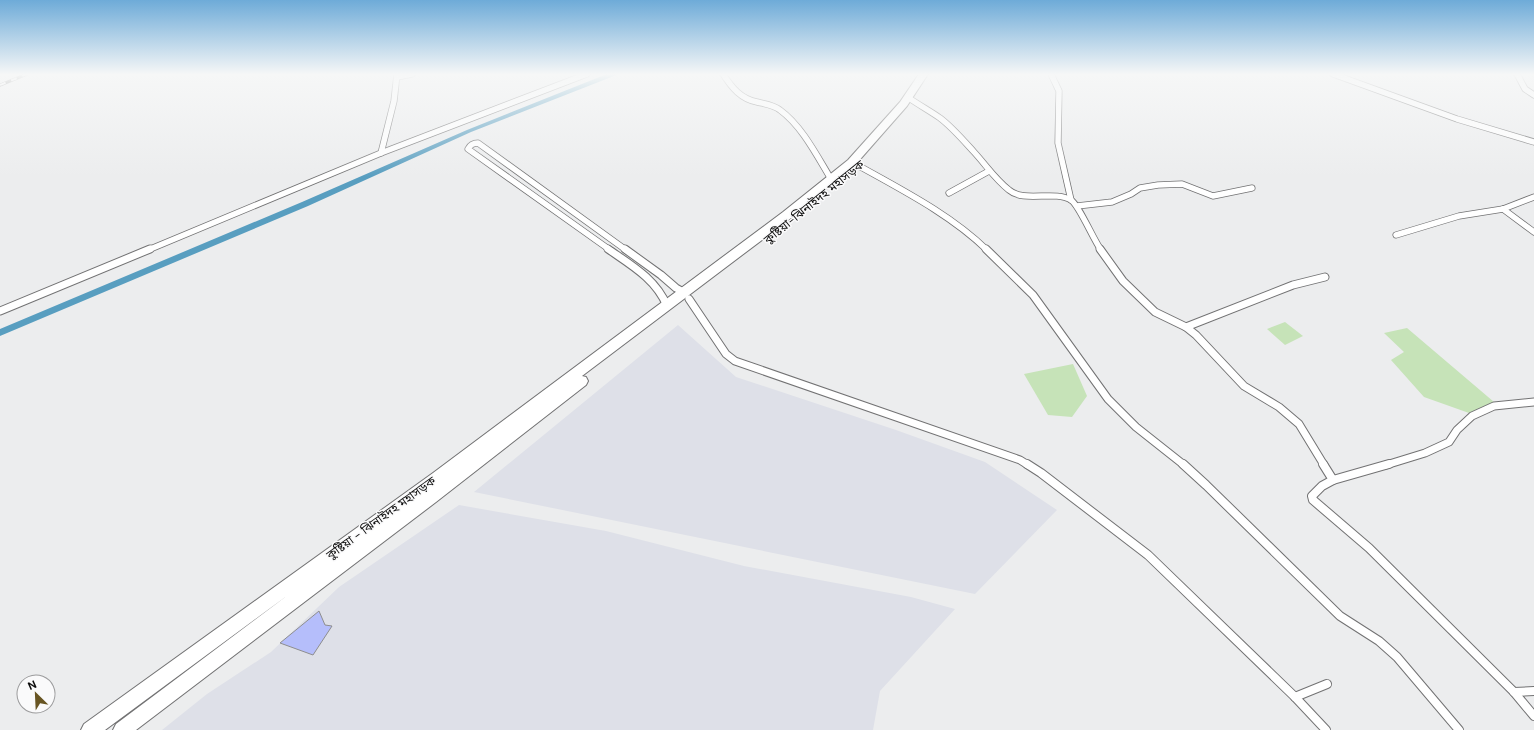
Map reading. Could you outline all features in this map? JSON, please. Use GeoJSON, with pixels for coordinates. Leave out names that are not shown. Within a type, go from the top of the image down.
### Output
{"type":"FeatureCollection","features":[{"type":"Feature","properties":{"kind":"highway","name":"কুষ্টিয়া-ঝিনাইদহ মহাসড়ক"},"geometry":{"type":"LineString","coordinates":[[679,301],[796,218],[856,164],[906,108]]}},
{"type":"Feature","properties":{"kind":"highway","name":"কুষ্টিয়া-ঝিনাইদহ মহাসড়ক"},"geometry":{"type":"LineString","coordinates":[[679,301],[832,180],[856,164]]}},
{"type":"Feature","properties":{"kind":"highway","name":"কুষ্টিয়া - ঝিনাইদহ মহাসড়ক"},"geometry":{"type":"LineString","coordinates":[[90,730],[679,301]]}},
{"type":"Feature","properties":{"kind":"highway","name":"কুষ্টিয়া - ঝিনাইদহ মহাসড়ক"},"geometry":{"type":"LineString","coordinates":[[122,730],[431,497],[679,301]]}},
{"type":"Feature","properties":{"kind":"street"},"geometry":{"type":"LineString","coordinates":[[381,153],[392,108]]}},
{"type":"Feature","properties":{"kind":"street"},"geometry":{"type":"LineString","coordinates":[[0,310],[381,153],[498,108]]}},
{"type":"Feature","properties":{"kind":"street"},"geometry":{"type":"LineString","coordinates":[[778,108],[790,120],[832,180]]}},
{"type":"Feature","properties":{"kind":"street"},"geometry":{"type":"LineString","coordinates":[[923,108],[941,119],[974,152],[1004,188],[1020,195],[1054,196],[1071,200],[1077,206],[1093,239],[1123,281],[1155,312],[1186,327],[1196,335],[1244,386],[1279,407],[1299,424],[1333,480]]}},
{"type":"Feature","properties":{"kind":"street"},"geometry":{"type":"LineString","coordinates":[[1058,108],[1058,144],[1071,200]]}},
{"type":"Feature","properties":{"kind":"street"},"geometry":{"type":"LineString","coordinates":[[1427,108],[1457,119],[1534,142]]}},
{"type":"Feature","properties":{"kind":"street"},"geometry":{"type":"LineString","coordinates":[[679,301],[676,288],[661,275],[478,143],[474,143],[469,147],[468,149],[645,275],[662,294],[679,301],[726,354],[735,362],[1020,460],[1041,473],[1148,555],[1295,697],[1326,730]]}},
{"type":"Feature","properties":{"kind":"street"},"geometry":{"type":"LineString","coordinates":[[856,164],[912,196],[968,232],[1033,295],[1108,399],[1136,426],[1170,452],[1206,485],[1340,616],[1379,641],[1397,657],[1459,730]]}},
{"type":"Feature","properties":{"kind":"street"},"geometry":{"type":"LineString","coordinates":[[949,193],[989,171]]}},
{"type":"Feature","properties":{"kind":"street"},"geometry":{"type":"LineString","coordinates":[[1077,206],[1112,202],[1128,196],[1140,188],[1158,185],[1182,184],[1213,196],[1252,188]]}},
{"type":"Feature","properties":{"kind":"street"},"geometry":{"type":"LineString","coordinates":[[1396,235],[1405,234],[1428,225],[1459,216],[1503,209],[1534,197]]}},
{"type":"Feature","properties":{"kind":"street"},"geometry":{"type":"LineString","coordinates":[[1503,209],[1534,232]]}},
{"type":"Feature","properties":{"kind":"street"},"geometry":{"type":"LineString","coordinates":[[1186,327],[1293,285],[1325,277]]}},
{"type":"Feature","properties":{"kind":"street"},"geometry":{"type":"LineString","coordinates":[[1534,402],[1494,406],[1472,416],[1457,430],[1449,442],[1425,453],[1368,471],[1333,480],[1322,486],[1312,496],[1313,500],[1369,548],[1514,692],[1534,716]]}},
{"type":"Feature","properties":{"kind":"street"},"geometry":{"type":"LineString","coordinates":[[1295,697],[1327,684]]}},
{"type":"Feature","properties":{"kind":"street"},"geometry":{"type":"LineString","coordinates":[[1514,692],[1534,691]]}},
{"type":"Feature","properties":{"kind":"shaded area"},"geometry":{"type":"Polygon","coordinates":[[[678,325],[736,377],[896,430],[985,462],[1057,510],[975,594],[474,492],[678,325]]]}},
{"type":"Feature","properties":{"kind":"shaded area"},"geometry":{"type":"Polygon","coordinates":[[[459,505],[606,531],[744,566],[911,597],[955,609],[880,691],[873,730],[162,730],[207,694],[271,652],[339,587],[459,505]]]}},
{"type":"Feature","properties":{"kind":"green space"},"geometry":{"type":"Polygon","coordinates":[[[1285,322],[1303,336],[1285,345],[1267,329],[1285,322]]]}},
{"type":"Feature","properties":{"kind":"green space"},"geometry":{"type":"Polygon","coordinates":[[[1407,328],[1494,402],[1469,413],[1424,397],[1391,360],[1404,352],[1384,333],[1407,328]]]}},
{"type":"Feature","properties":{"kind":"green space"},"geometry":{"type":"Polygon","coordinates":[[[1073,364],[1087,396],[1072,417],[1048,415],[1024,374],[1073,364]]]}},
{"type":"Feature","properties":{"kind":"building"},"geometry":{"type":"Polygon","coordinates":[[[319,611],[325,625],[332,626],[313,655],[280,643],[319,611]]]}},
{"type":"Feature","properties":{"kind":"waterway"},"geometry":{"type":"LineString","coordinates":[[0,333],[305,204],[469,131],[527,108]]}}]}
